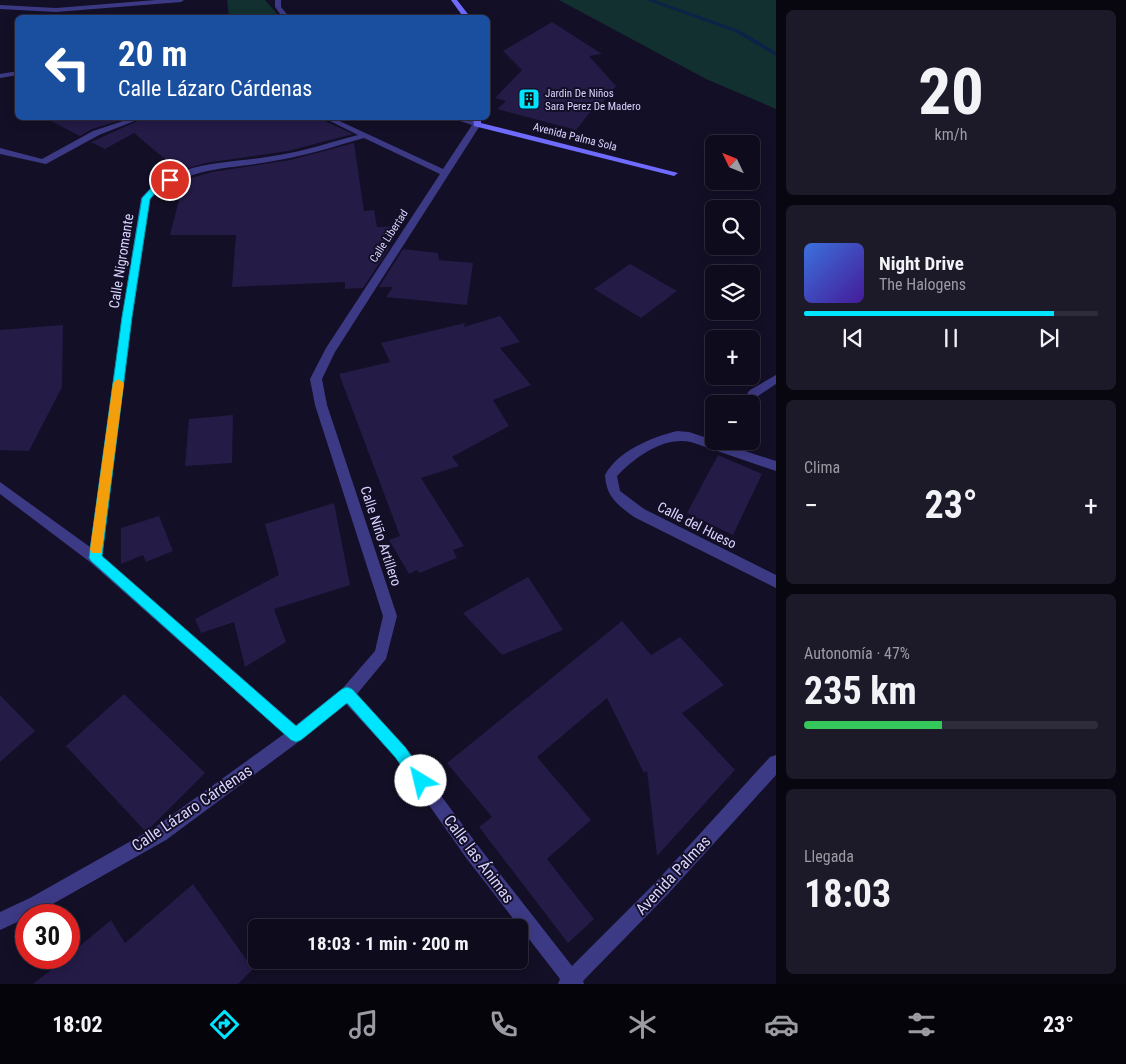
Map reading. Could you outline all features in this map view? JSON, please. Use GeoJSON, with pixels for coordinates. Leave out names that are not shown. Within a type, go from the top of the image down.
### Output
{"type":"FeatureCollection","features":[{"type":"Feature","properties":{"kind":"street"},"geometry":{"type":"LineString","coordinates":[[0,7],[56,10],[181,0]]}},
{"type":"Feature","properties":{"kind":"street"},"geometry":{"type":"LineString","coordinates":[[278,0],[278,7],[285,15]]}},
{"type":"Feature","properties":{"kind":"street"},"geometry":{"type":"LineString","coordinates":[[454,0],[466,15]]}},
{"type":"Feature","properties":{"kind":"street"},"geometry":{"type":"LineString","coordinates":[[0,76],[15,74]]}},
{"type":"Feature","properties":{"kind":"street"},"geometry":{"type":"LineString","coordinates":[[0,151],[43,162],[96,134],[133,120]]}},
{"type":"Feature","properties":{"kind":"street"},"geometry":{"type":"LineString","coordinates":[[332,120],[444,174]]}},
{"type":"Feature","properties":{"kind":"street","name":"Avenida Palma Sola"},"geometry":{"type":"LineString","coordinates":[[477,121],[674,173]]}},
{"type":"Feature","properties":{"kind":"street","name":"Calle Libertad"},"geometry":{"type":"LineString","coordinates":[[316,379],[330,351],[477,121]]}},
{"type":"Feature","properties":{"kind":"street","name":"Calle Nigromante"},"geometry":{"type":"LineString","coordinates":[[95,558],[127,317],[146,198],[157,186],[182,174],[209,167],[278,158],[364,136]]}},
{"type":"Feature","properties":{"kind":"street","name":"Calle Niño Artillero"},"geometry":{"type":"LineString","coordinates":[[316,379],[322,405],[390,616],[381,654],[347,694]]}},
{"type":"Feature","properties":{"kind":"street"},"geometry":{"type":"LineString","coordinates":[[752,395],[776,379]]}},
{"type":"Feature","properties":{"kind":"street","name":"Calle del Hueso"},"geometry":{"type":"LineString","coordinates":[[705,439],[684,436],[662,439],[620,464],[611,475],[611,488],[619,500],[639,513],[776,582]]}},
{"type":"Feature","properties":{"kind":"street"},"geometry":{"type":"LineString","coordinates":[[736,450],[776,466]]}},
{"type":"Feature","properties":{"kind":"street"},"geometry":{"type":"LineString","coordinates":[[0,487],[95,558],[296,735]]}},
{"type":"Feature","properties":{"kind":"street","name":"Calle Lázaro Cárdenas"},"geometry":{"type":"LineString","coordinates":[[0,921],[36,904],[160,834],[296,735],[347,694]]}},
{"type":"Feature","properties":{"kind":"street","name":"Calle las Ánimas"},"geometry":{"type":"LineString","coordinates":[[347,694],[400,752],[571,983]]}},
{"type":"Feature","properties":{"kind":"street","name":"Avenida Palmas"},"geometry":{"type":"LineString","coordinates":[[571,983],[661,889],[776,763]]}},
{"type":"Feature","properties":{"kind":"green space"},"geometry":{"type":"Polygon","coordinates":[[[227,0],[265,0],[278,15],[229,15],[227,0]]]}},
{"type":"Feature","properties":{"kind":"green space"},"geometry":{"type":"Polygon","coordinates":[[[559,0],[776,0],[776,109],[706,79],[559,0]]]}},
{"type":"Feature","properties":{"kind":"building"},"geometry":{"type":"Polygon","coordinates":[[[552,22],[602,54],[589,56],[616,86],[599,107],[595,106],[576,130],[497,109],[506,101],[495,98],[522,70],[503,51],[552,22]]]}},
{"type":"Feature","properties":{"kind":"building"},"geometry":{"type":"Polygon","coordinates":[[[49,120],[121,120],[92,129],[80,136],[49,120]]]}},
{"type":"Feature","properties":{"kind":"building"},"geometry":{"type":"Polygon","coordinates":[[[140,120],[323,120],[353,134],[288,151],[205,163],[179,171],[134,133],[105,149],[91,142],[140,120]]]}},
{"type":"Feature","properties":{"kind":"building"},"geometry":{"type":"Polygon","coordinates":[[[354,143],[364,211],[374,210],[377,227],[401,226],[386,247],[390,247],[363,288],[345,289],[345,282],[232,287],[236,235],[170,235],[184,180],[212,172],[290,160],[354,143]]]}},
{"type":"Feature","properties":{"kind":"building"},"geometry":{"type":"Polygon","coordinates":[[[403,249],[438,253],[439,260],[473,263],[467,305],[386,297],[393,287],[379,287],[403,249]]]}},
{"type":"Feature","properties":{"kind":"building"},"geometry":{"type":"Polygon","coordinates":[[[630,264],[677,291],[641,318],[594,289],[630,264]]]}},
{"type":"Feature","properties":{"kind":"building"},"geometry":{"type":"Polygon","coordinates":[[[500,316],[520,342],[500,348],[531,385],[493,400],[509,426],[452,457],[459,466],[421,478],[464,546],[453,550],[457,558],[419,573],[417,570],[409,574],[389,540],[400,536],[339,374],[390,362],[381,343],[465,323],[464,327],[500,316]]]}},
{"type":"Feature","properties":{"kind":"building"},"geometry":{"type":"Polygon","coordinates":[[[63,325],[62,387],[29,451],[0,450],[0,330],[63,325]]]}},
{"type":"Feature","properties":{"kind":"building"},"geometry":{"type":"Polygon","coordinates":[[[233,415],[232,463],[185,466],[189,419],[233,415]]]}},
{"type":"Feature","properties":{"kind":"building"},"geometry":{"type":"Polygon","coordinates":[[[718,455],[762,474],[733,535],[687,513],[718,455]]]}},
{"type":"Feature","properties":{"kind":"building"},"geometry":{"type":"Polygon","coordinates":[[[334,503],[350,585],[274,609],[286,642],[245,667],[234,622],[201,633],[195,619],[279,575],[265,524],[334,503]]]}},
{"type":"Feature","properties":{"kind":"building"},"geometry":{"type":"Polygon","coordinates":[[[159,516],[173,551],[146,562],[143,555],[121,564],[121,528],[159,516]]]}},
{"type":"Feature","properties":{"kind":"building"},"geometry":{"type":"Polygon","coordinates":[[[528,577],[563,630],[502,655],[463,613],[528,577]]]}},
{"type":"Feature","properties":{"kind":"building"},"geometry":{"type":"Polygon","coordinates":[[[622,621],[651,655],[680,637],[724,685],[682,713],[735,770],[657,856],[647,771],[644,773],[607,698],[537,757],[591,820],[547,859],[594,919],[568,943],[479,827],[492,817],[447,763],[622,621]]]}},
{"type":"Feature","properties":{"kind":"building"},"geometry":{"type":"Polygon","coordinates":[[[124,694],[205,773],[145,831],[66,746],[124,694]]]}},
{"type":"Feature","properties":{"kind":"building"},"geometry":{"type":"Polygon","coordinates":[[[0,695],[35,731],[0,762],[0,695]]]}},
{"type":"Feature","properties":{"kind":"building"},"geometry":{"type":"Polygon","coordinates":[[[193,884],[248,962],[248,969],[253,969],[238,984],[33,984],[52,969],[80,969],[80,946],[111,920],[125,943],[193,884]]]}},
{"type":"Feature","properties":{"kind":"waterway"},"geometry":{"type":"LineString","coordinates":[[649,0],[737,31],[776,54]]}},
{"type":"Feature","properties":{"kind":"slow traffic"},"geometry":{"type":"LineString","coordinates":[[96,550],[118,383]]}},
{"type":"Feature","properties":{"kind":"place","name":"Jardin De Niños Sara Perez De Madero"},"geometry":{"type":"Point","coordinates":[529,99]}},
{"type":"Feature","properties":{"kind":"route"},"geometry":{"type":"LineString","coordinates":[[170,180],[157,186],[146,198],[127,317],[95,558],[296,735],[347,694],[400,752],[421,781]]}}]}
